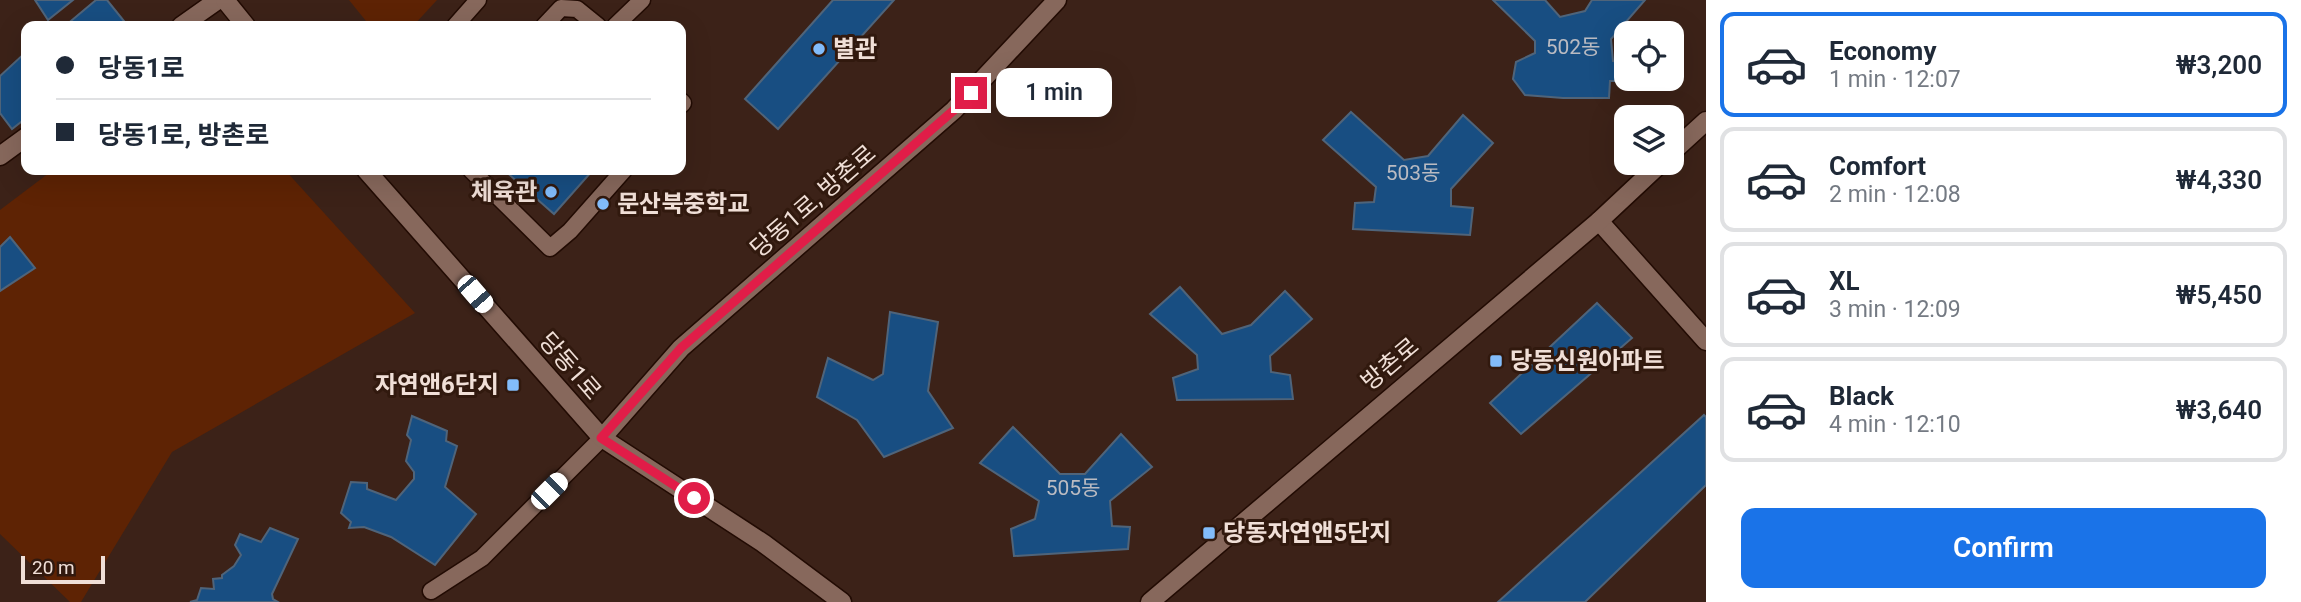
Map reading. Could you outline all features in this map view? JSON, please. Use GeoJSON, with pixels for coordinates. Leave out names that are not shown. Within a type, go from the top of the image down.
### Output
{"type":"FeatureCollection","features":[{"type":"Feature","properties":{"kind":"street"},"geometry":{"type":"LineString","coordinates":[[188,21],[218,0]]}},
{"type":"Feature","properties":{"kind":"street"},"geometry":{"type":"LineString","coordinates":[[225,0],[242,21]]}},
{"type":"Feature","properties":{"kind":"street","name":"당동1로, 방촌로"},"geometry":{"type":"LineString","coordinates":[[601,438],[681,348],[954,110],[1057,0]]}},
{"type":"Feature","properties":{"kind":"street"},"geometry":{"type":"LineString","coordinates":[[1684,141],[1706,121]]}},
{"type":"Feature","properties":{"kind":"street"},"geometry":{"type":"LineString","coordinates":[[0,156],[21,141]]}},
{"type":"Feature","properties":{"kind":"street","name":"당동1로"},"geometry":{"type":"LineString","coordinates":[[370,175],[601,438],[763,543],[842,602]]}},
{"type":"Feature","properties":{"kind":"street","name":"방촌로"},"geometry":{"type":"LineString","coordinates":[[1150,602],[1599,221],[1648,175]]}},
{"type":"Feature","properties":{"kind":"street"},"geometry":{"type":"LineString","coordinates":[[1599,221],[1706,341]]}},
{"type":"Feature","properties":{"kind":"lane"},"geometry":{"type":"LineString","coordinates":[[459,21],[478,0]]}},
{"type":"Feature","properties":{"kind":"lane"},"geometry":{"type":"LineString","coordinates":[[620,21],[642,0]]}},
{"type":"Feature","properties":{"kind":"lane"},"geometry":{"type":"LineString","coordinates":[[549,21],[561,8],[577,9],[592,21]]}},
{"type":"Feature","properties":{"kind":"lane"},"geometry":{"type":"LineString","coordinates":[[476,175],[550,248],[570,231],[620,175]]}},
{"type":"Feature","properties":{"kind":"lane"},"geometry":{"type":"LineString","coordinates":[[431,591],[482,558],[601,438]]}},
{"type":"Feature","properties":{"kind":"shaded area"},"geometry":{"type":"Polygon","coordinates":[[[349,0],[437,0],[418,21],[366,21],[349,0]]]}},
{"type":"Feature","properties":{"kind":"shaded area"},"geometry":{"type":"Polygon","coordinates":[[[46,175],[290,175],[415,313],[172,452],[81,602],[70,602],[0,534],[0,210],[46,175]]]}},
{"type":"Feature","properties":{"kind":"building"},"geometry":{"type":"Polygon","coordinates":[[[35,0],[73,0],[48,20],[35,0]]]}},
{"type":"Feature","properties":{"kind":"building"},"geometry":{"type":"Polygon","coordinates":[[[96,0],[107,0],[124,21],[71,21],[96,0]]]}},
{"type":"Feature","properties":{"kind":"building","name":"별관"},"geometry":{"type":"Polygon","coordinates":[[[833,0],[894,0],[778,129],[745,99],[833,0]]]}},
{"type":"Feature","properties":{"kind":"building"},"geometry":{"type":"Polygon","coordinates":[[[1493,0],[1545,0],[1560,17],[1585,11],[1592,0],[1645,0],[1627,21],[1614,21],[1614,36],[1611,39],[1614,81],[1610,81],[1609,98],[1525,95],[1513,79],[1516,62],[1535,53],[1535,41],[1493,0]]]}},
{"type":"Feature","properties":{"kind":"building"},"geometry":{"type":"Polygon","coordinates":[[[21,57],[21,122],[12,129],[0,113],[0,76],[21,57]]]}},
{"type":"Feature","properties":{"kind":"building"},"geometry":{"type":"Polygon","coordinates":[[[1351,112],[1404,160],[1428,156],[1463,115],[1493,143],[1451,189],[1451,206],[1473,208],[1470,235],[1353,229],[1355,203],[1374,202],[1376,187],[1323,140],[1351,112]]]}},
{"type":"Feature","properties":{"kind":"building","name":"체육관"},"geometry":{"type":"Polygon","coordinates":[[[510,175],[589,175],[554,214],[510,175]]]}},
{"type":"Feature","properties":{"kind":"building"},"geometry":{"type":"Polygon","coordinates":[[[10,237],[35,268],[0,291],[0,247],[10,237]]]}},
{"type":"Feature","properties":{"kind":"building"},"geometry":{"type":"Polygon","coordinates":[[[1180,287],[1222,334],[1251,325],[1285,291],[1312,319],[1270,356],[1271,372],[1290,375],[1293,399],[1177,400],[1173,378],[1198,369],[1197,355],[1150,314],[1180,287]]]}},
{"type":"Feature","properties":{"kind":"building"},"geometry":{"type":"Polygon","coordinates":[[[1597,303],[1632,338],[1521,434],[1490,403],[1597,303]]]}},
{"type":"Feature","properties":{"kind":"building"},"geometry":{"type":"Polygon","coordinates":[[[890,312],[938,322],[928,391],[953,428],[884,457],[857,420],[817,397],[828,358],[873,380],[883,374],[890,312]]]}},
{"type":"Feature","properties":{"kind":"building"},"geometry":{"type":"Polygon","coordinates":[[[1704,415],[1706,485],[1585,602],[1498,602],[1704,415]]]}},
{"type":"Feature","properties":{"kind":"building"},"geometry":{"type":"Polygon","coordinates":[[[412,416],[447,431],[446,441],[457,446],[445,487],[476,514],[435,565],[391,537],[364,527],[349,528],[351,522],[341,513],[351,482],[367,483],[367,489],[396,500],[414,479],[414,472],[406,461],[411,440],[407,435],[412,416]]]}},
{"type":"Feature","properties":{"kind":"building"},"geometry":{"type":"Polygon","coordinates":[[[1013,427],[1060,474],[1085,474],[1121,434],[1152,467],[1110,501],[1112,526],[1130,527],[1128,549],[1014,556],[1011,529],[1035,519],[1039,501],[980,463],[1013,427]]]}},
{"type":"Feature","properties":{"kind":"building"},"geometry":{"type":"Polygon","coordinates":[[[270,528],[298,539],[272,594],[273,599],[278,602],[190,602],[197,600],[201,588],[214,589],[213,579],[222,578],[222,575],[234,566],[241,555],[235,545],[240,534],[261,542],[270,528]]]}},
{"type":"Feature","properties":{"kind":"place","name":"별관"},"geometry":{"type":"Point","coordinates":[819,49]}},
{"type":"Feature","properties":{"kind":"place","name":"체육관"},"geometry":{"type":"Point","coordinates":[551,192]}},
{"type":"Feature","properties":{"kind":"place","name":"문산북중학교"},"geometry":{"type":"Point","coordinates":[603,204]}},
{"type":"Feature","properties":{"kind":"place","name":"당동신원아파트"},"geometry":{"type":"Point","coordinates":[1496,361]}},
{"type":"Feature","properties":{"kind":"place","name":"자연앤6단지"},"geometry":{"type":"Point","coordinates":[513,385]}},
{"type":"Feature","properties":{"kind":"place","name":"당동자연앤5단지"},"geometry":{"type":"Point","coordinates":[1209,533]}},
{"type":"Feature","properties":{"kind":"route"},"geometry":{"type":"LineString","coordinates":[[694,498],[601,438],[681,348],[971,93]]}}]}
